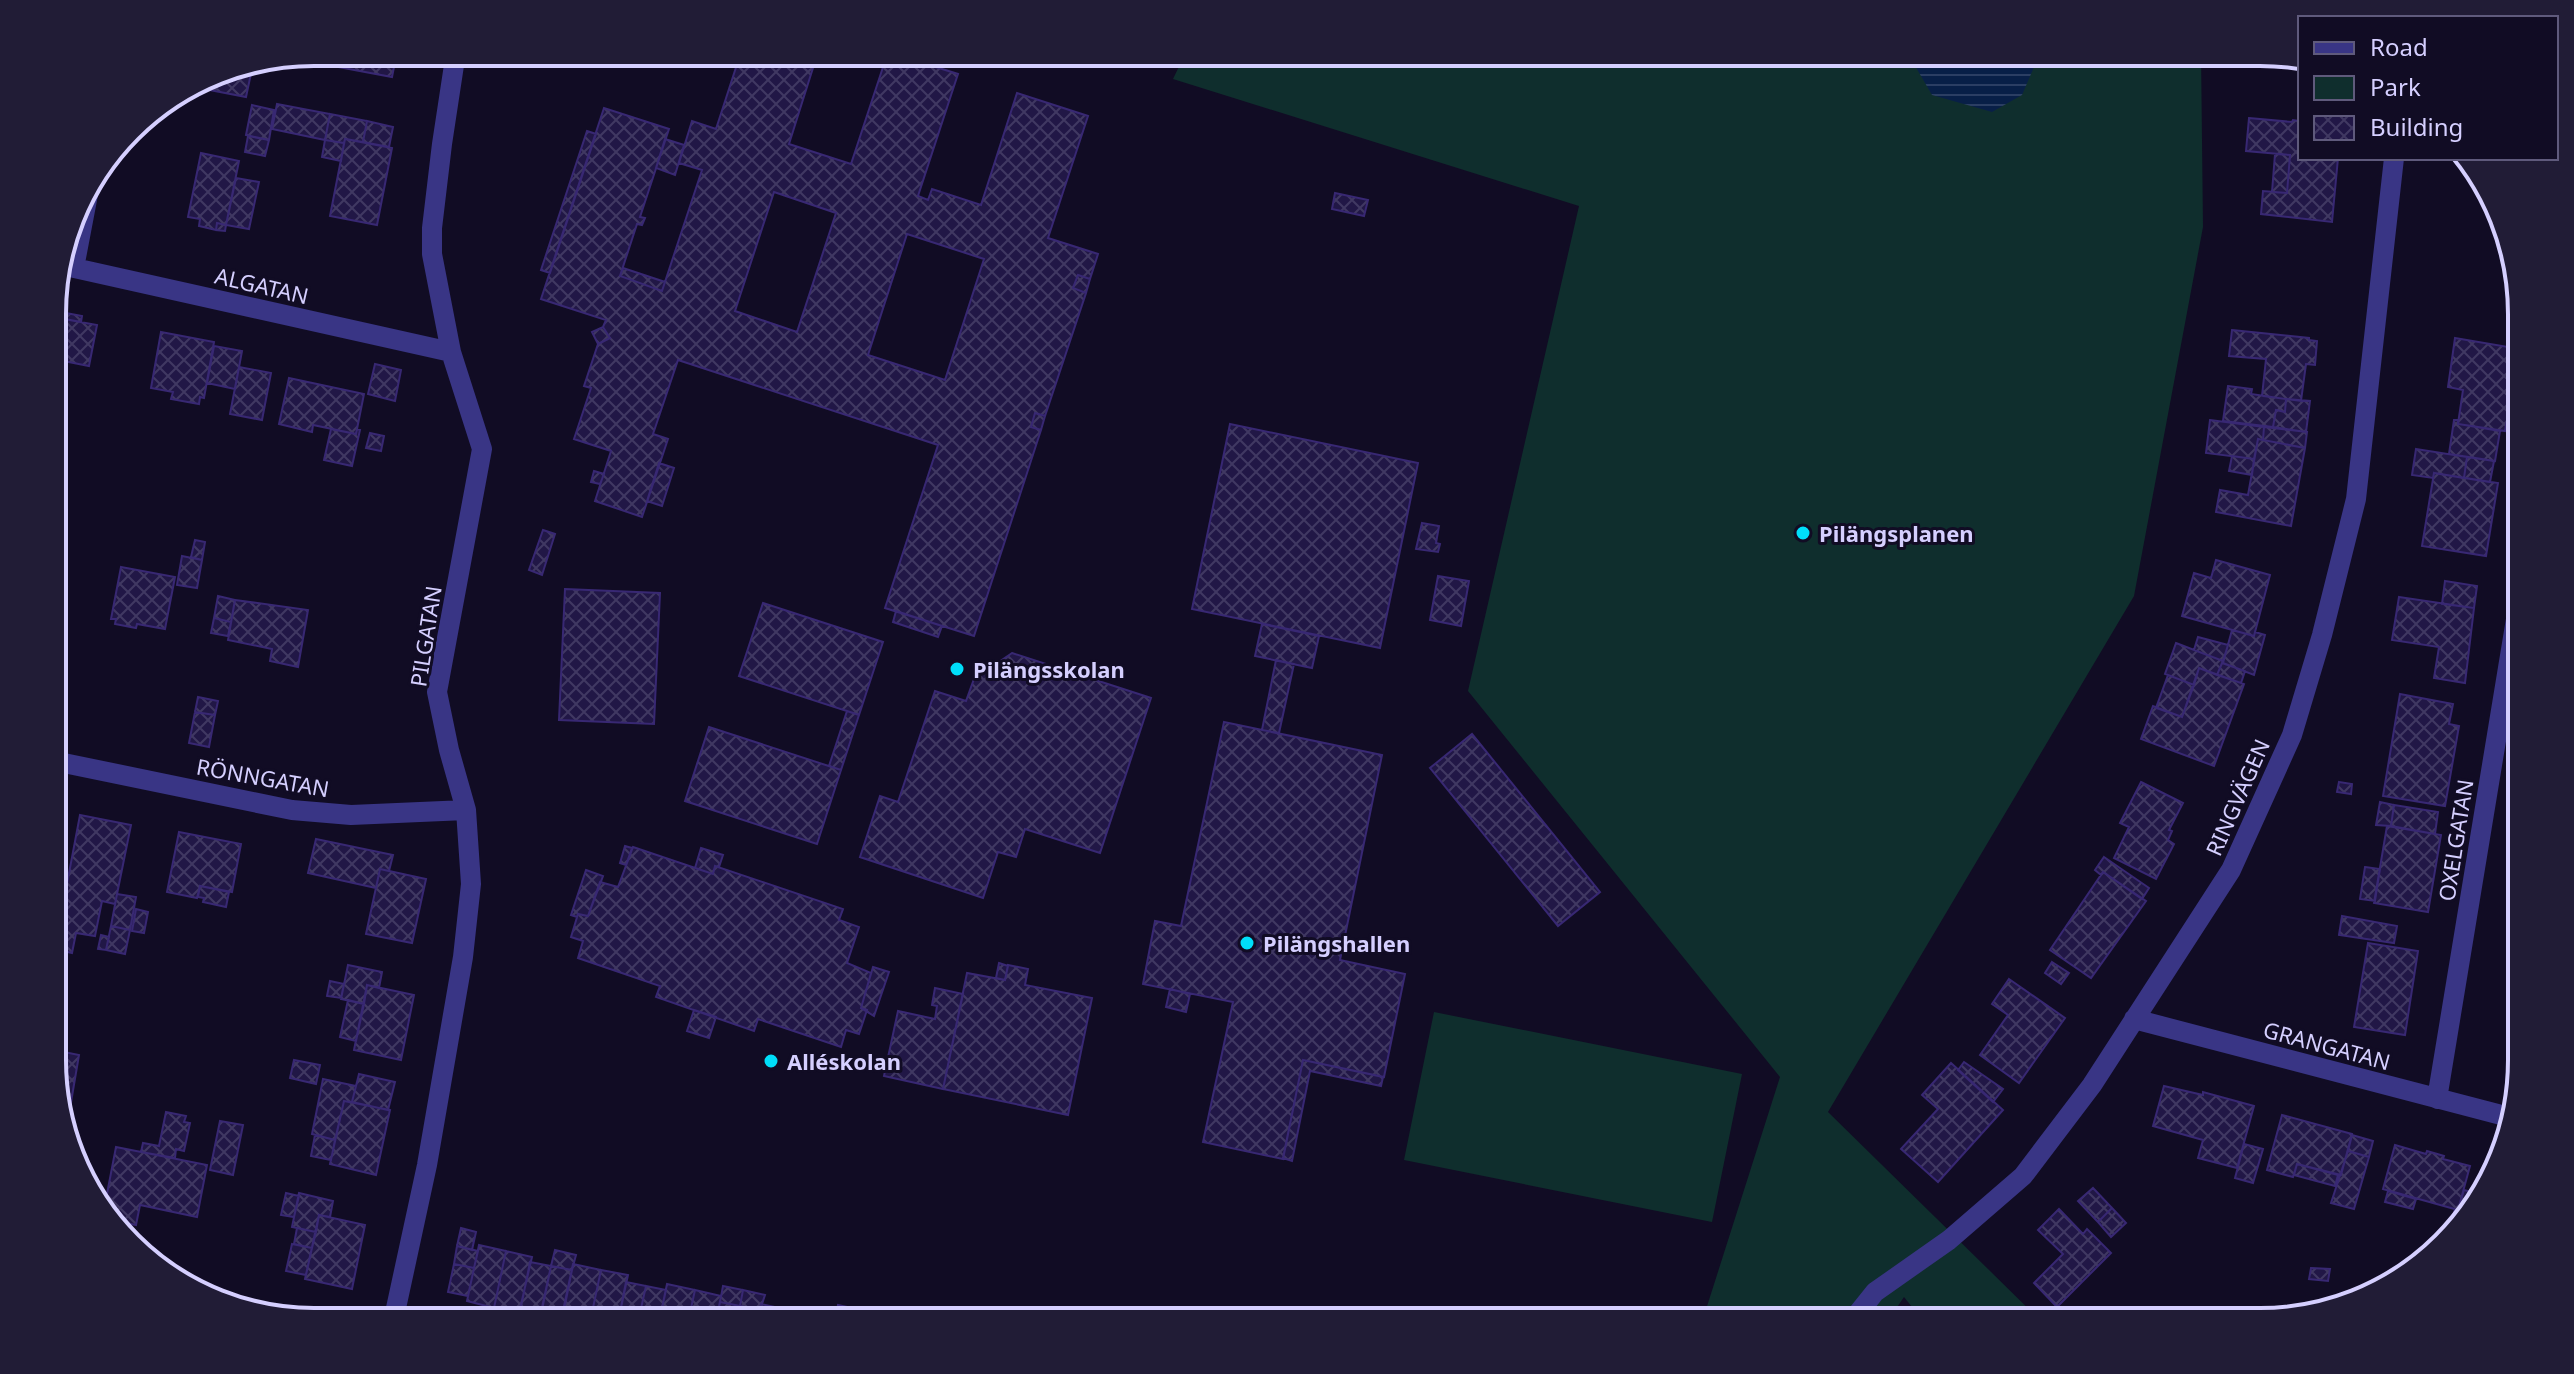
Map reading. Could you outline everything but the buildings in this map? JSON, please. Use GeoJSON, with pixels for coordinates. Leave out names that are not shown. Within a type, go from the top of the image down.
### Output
{"type":"FeatureCollection","features":[{"type":"Feature","properties":{"kind":"street","name":"PILGATAN"},"geometry":{"type":"LineString","coordinates":[[396,1308],[427,1165],[463,957],[471,884],[466,810],[437,692],[482,449],[451,352],[432,254],[432,228],[454,66]]}},
{"type":"Feature","properties":{"kind":"street","name":"RINGVÄGEN"},"geometry":{"type":"LineString","coordinates":[[1863,1307],[1875,1292],[1949,1240],[2023,1176],[2092,1085],[2231,870],[2296,720],[2322,635],[2356,499],[2394,160]]}},
{"type":"Feature","properties":{"kind":"street","name":"ALGATAN"},"geometry":{"type":"LineString","coordinates":[[71,267],[451,352]]}},
{"type":"Feature","properties":{"kind":"street","name":"OXELGATAN"},"geometry":{"type":"LineString","coordinates":[[2437,1099],[2508,668]]}},
{"type":"Feature","properties":{"kind":"street","name":"RÖNNGATAN"},"geometry":{"type":"LineString","coordinates":[[66,764],[292,810],[351,815],[466,810]]}},
{"type":"Feature","properties":{"kind":"street","name":"GRANGATAN"},"geometry":{"type":"LineString","coordinates":[[2134,1019],[2501,1115]]}},
{"type":"Feature","properties":{"kind":"green space"},"geometry":{"type":"Polygon","coordinates":[[[1179,66],[2201,66],[2203,227],[2134,596],[1828,1112],[2027,1307],[1912,1307],[1904,1297],[1897,1307],[1707,1307],[1780,1077],[1468,691],[1579,206],[1173,79],[1179,66]]]}},
{"type":"Feature","properties":{"kind":"green space"},"geometry":{"type":"Polygon","coordinates":[[[1434,1012],[1742,1074],[1712,1222],[1404,1160],[1434,1012]]]}},
{"type":"Feature","properties":{"kind":"water"},"geometry":{"type":"Polygon","coordinates":[[[1915,66],[2034,66],[2022,95],[1992,112],[1932,95],[1915,66]]]}},
{"type":"Feature","properties":{"kind":"place","name":"Pilängsplanen"},"geometry":{"type":"Point","coordinates":[1803,533]}},
{"type":"Feature","properties":{"kind":"place","name":"Pilängsskolan"},"geometry":{"type":"Point","coordinates":[957,669]}},
{"type":"Feature","properties":{"kind":"place","name":"Pilängshallen"},"geometry":{"type":"Point","coordinates":[1247,943]}},
{"type":"Feature","properties":{"kind":"place","name":"Alléskolan"},"geometry":{"type":"Point","coordinates":[771,1061]}}]}
